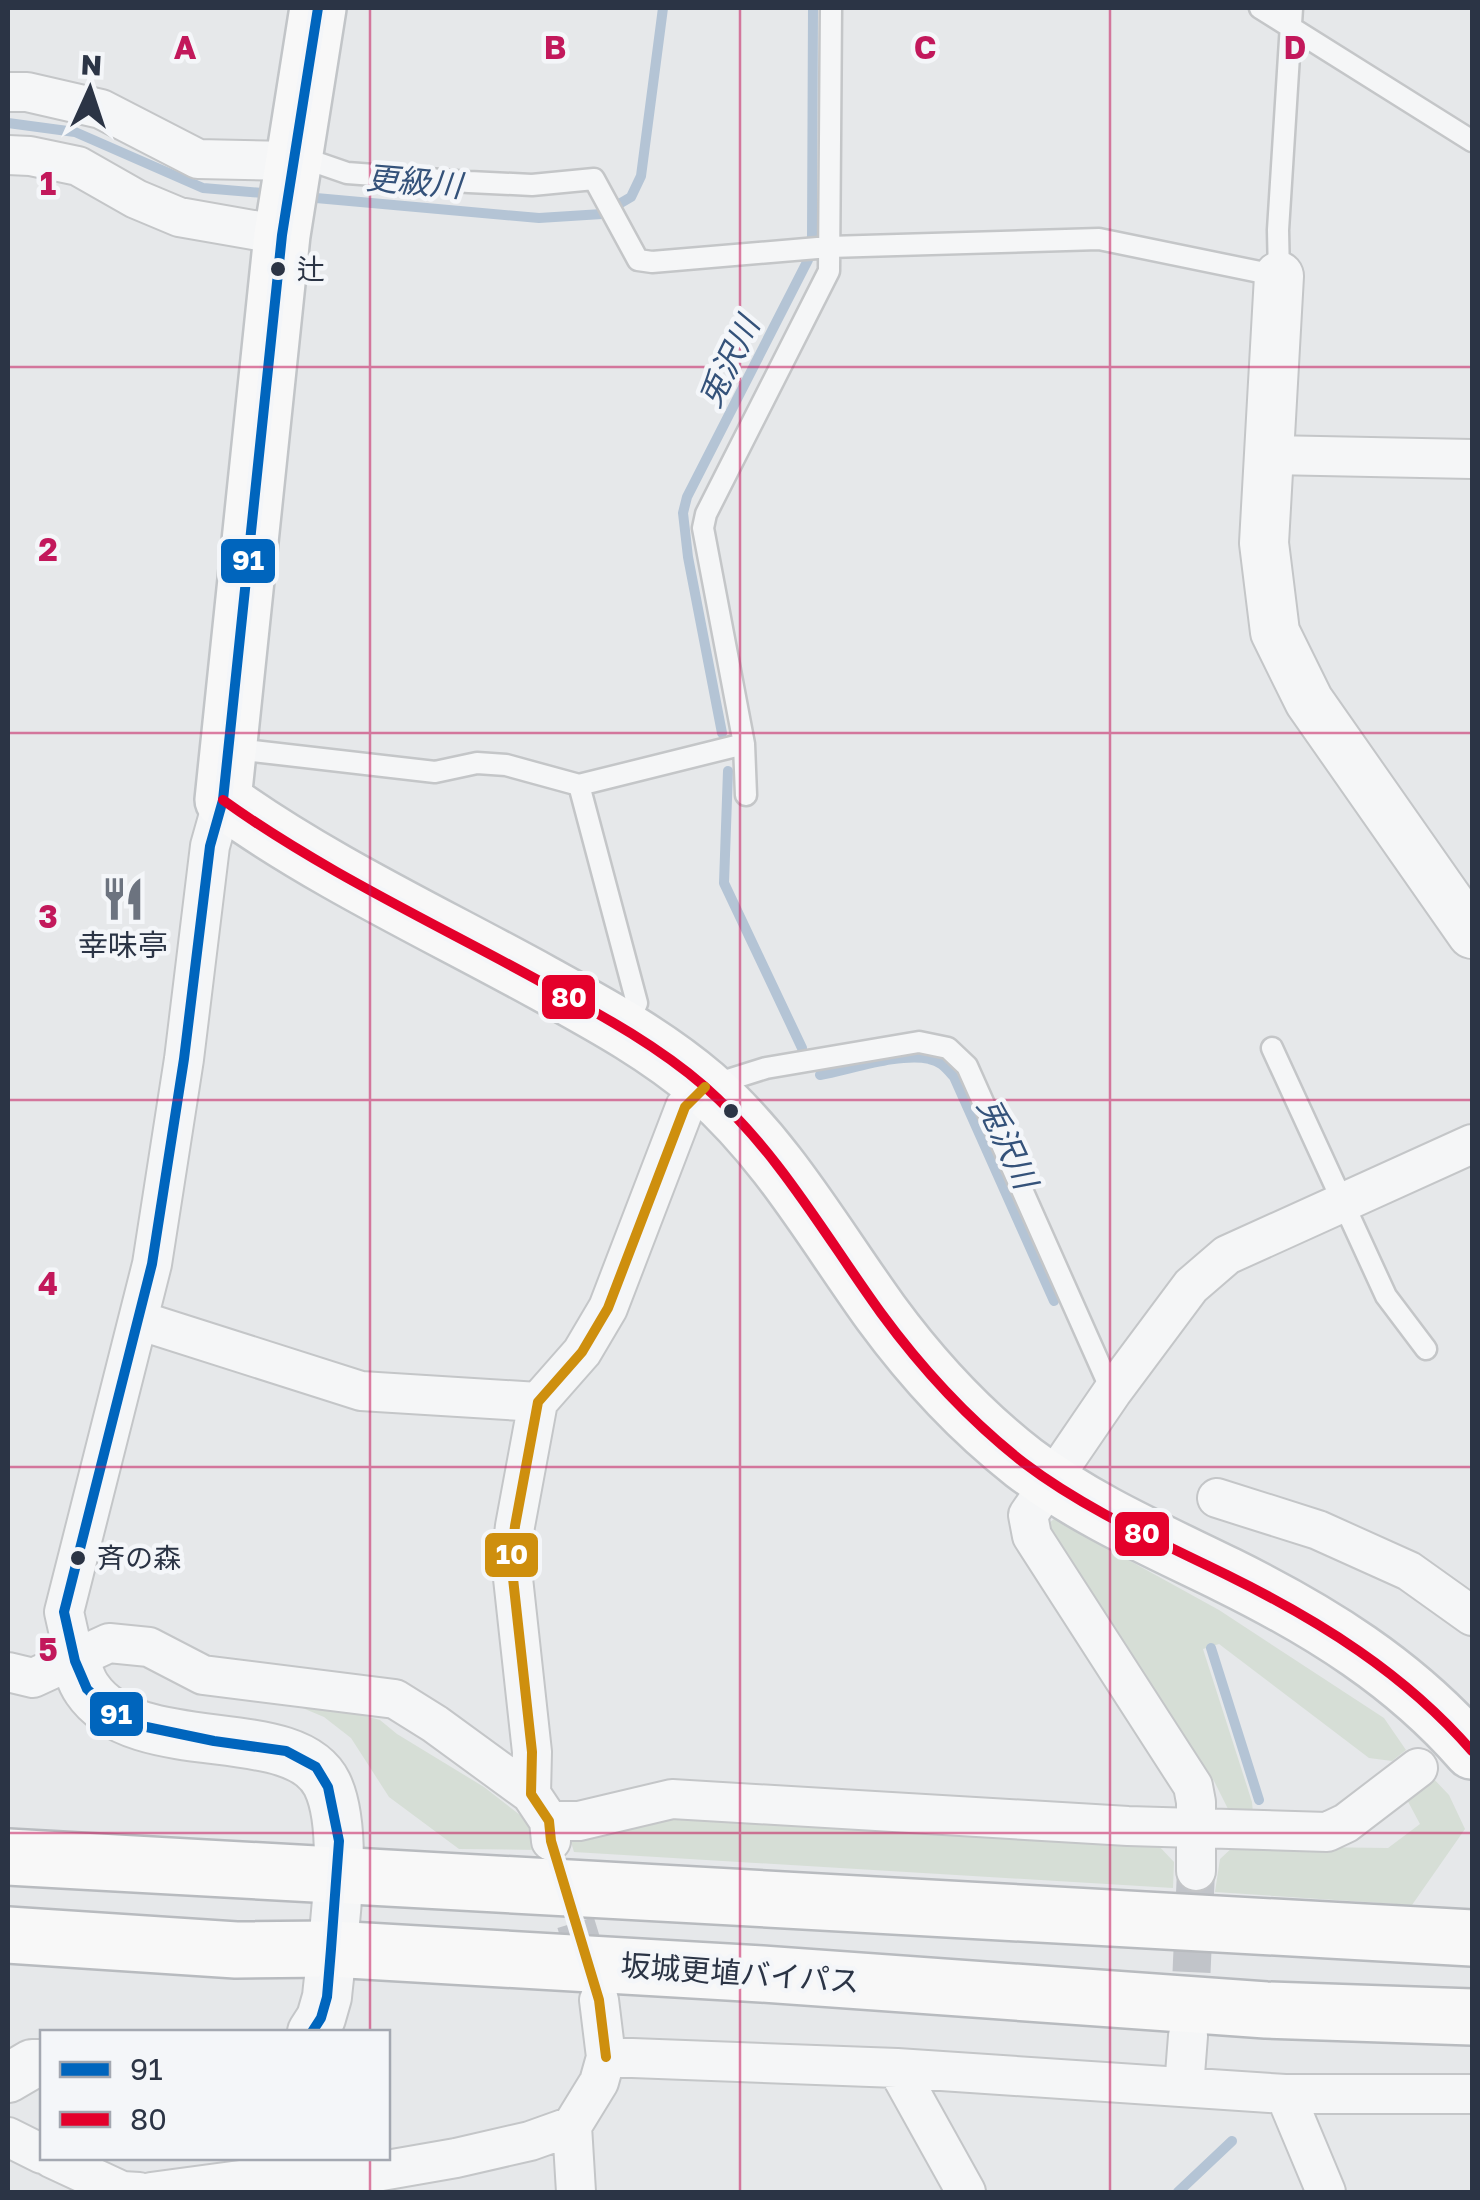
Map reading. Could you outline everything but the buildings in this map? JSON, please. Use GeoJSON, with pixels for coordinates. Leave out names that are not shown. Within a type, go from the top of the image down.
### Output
{"type":"FeatureCollection","features":[{"type":"Feature","properties":{"kind":"main road"},"geometry":{"type":"LineString","coordinates":[[318,8],[287,196],[223,800],[341,872],[626,1028],[705,1087],[774,1159],[924,1368],[996,1440],[1050,1482],[1355,1646],[1426,1701],[1472,1751]]}},
{"type":"Feature","properties":{"kind":"main road"},"geometry":{"type":"LineString","coordinates":[[8,1856],[1472,1938]]}},
{"type":"Feature","properties":{"kind":"main road","name":"坂城更埴バイパス"},"geometry":{"type":"LineString","coordinates":[[8,1935],[236,1950],[332,1949],[762,1974],[1266,2010],[1472,2018]]}},
{"type":"Feature","properties":{"kind":"street"},"geometry":{"type":"LineString","coordinates":[[8,92],[26,92],[101,109],[198,159],[287,196]]}},
{"type":"Feature","properties":{"kind":"street"},"geometry":{"type":"LineString","coordinates":[[8,156],[30,156],[78,166],[136,199],[178,217],[287,196]]}},
{"type":"Feature","properties":{"kind":"street"},"geometry":{"type":"LineString","coordinates":[[1279,276],[1264,543],[1275,632],[1309,701],[1472,934]]}},
{"type":"Feature","properties":{"kind":"street"},"geometry":{"type":"LineString","coordinates":[[1269,455],[1472,459]]}},
{"type":"Feature","properties":{"kind":"street"},"geometry":{"type":"LineString","coordinates":[[223,800],[210,846],[184,1060],[152,1264],[64,1612],[75,1661],[87,1690],[110,1710],[132,1724],[286,1751],[316,1768],[328,1786],[337,1822],[332,1949],[327,1997],[313,2030]]}},
{"type":"Feature","properties":{"kind":"street"},"geometry":{"type":"LineString","coordinates":[[543,1818],[532,1752],[512,1560],[538,1402],[582,1352],[608,1308],[685,1106],[705,1087]]}},
{"type":"Feature","properties":{"kind":"street"},"geometry":{"type":"LineString","coordinates":[[1196,1872],[1193,1786],[1028,1526],[1030,1509],[1191,1286],[1227,1256],[1472,1144]]}},
{"type":"Feature","properties":{"kind":"street"},"geometry":{"type":"LineString","coordinates":[[138,1320],[361,1391],[538,1402]]}},
{"type":"Feature","properties":{"kind":"street"},"geometry":{"type":"LineString","coordinates":[[1217,1498],[1318,1530],[1409,1571],[1472,1616]]}},
{"type":"Feature","properties":{"kind":"street"},"geometry":{"type":"LineString","coordinates":[[8,1672],[33,1678],[109,1643],[149,1646],[203,1675],[396,1699],[435,1724],[543,1818],[579,1821],[672,1799],[1128,1826],[1327,1832],[1418,1768]]}},
{"type":"Feature","properties":{"kind":"street"},"geometry":{"type":"LineString","coordinates":[[576,2192],[572,2126],[600,2082],[606,2057],[599,2000]]}},
{"type":"Feature","properties":{"kind":"street"},"geometry":{"type":"LineString","coordinates":[[1184,2086],[1188,2036]]}},
{"type":"Feature","properties":{"kind":"street"},"geometry":{"type":"LineString","coordinates":[[606,2057],[896,2068],[1285,2094],[1472,2094]]}},
{"type":"Feature","properties":{"kind":"street"},"geometry":{"type":"LineString","coordinates":[[8,2078],[32,2064],[40,2064]]}},
{"type":"Feature","properties":{"kind":"street"},"geometry":{"type":"LineString","coordinates":[[896,2068],[966,2192]]}},
{"type":"Feature","properties":{"kind":"street"},"geometry":{"type":"LineString","coordinates":[[1285,2094],[1326,2192]]}},
{"type":"Feature","properties":{"kind":"street"},"geometry":{"type":"LineString","coordinates":[[151,2192],[263,2177],[347,2177],[456,2158],[530,2141],[572,2126]]}},
{"type":"Feature","properties":{"kind":"street"},"geometry":{"type":"LineString","coordinates":[[8,2138],[40,2153]]}},
{"type":"Feature","properties":{"kind":"street"},"geometry":{"type":"LineString","coordinates":[[55,2160],[122,2191],[139,2192]]}},
{"type":"Feature","properties":{"kind":"lane"},"geometry":{"type":"LineString","coordinates":[[746,795],[744,744],[703,528],[706,514],[829,270],[817,248],[831,8]]}},
{"type":"Feature","properties":{"kind":"lane"},"geometry":{"type":"LineString","coordinates":[[1260,8],[1292,16],[1472,141]]}},
{"type":"Feature","properties":{"kind":"lane"},"geometry":{"type":"LineString","coordinates":[[287,196],[318,163],[347,173],[468,182],[532,184],[594,179],[638,260],[652,262],[817,248],[1099,238],[1279,276],[1278,230],[1292,16]]}},
{"type":"Feature","properties":{"kind":"lane"},"geometry":{"type":"LineString","coordinates":[[253,750],[436,772],[477,764],[506,765],[579,784],[744,744]]}},
{"type":"Feature","properties":{"kind":"lane"},"geometry":{"type":"LineString","coordinates":[[579,784],[636,1002],[626,1028]]}},
{"type":"Feature","properties":{"kind":"lane"},"geometry":{"type":"LineString","coordinates":[[705,1087],[766,1068],[873,1048],[920,1042],[948,1048],[967,1066],[1112,1392]]}},
{"type":"Feature","properties":{"kind":"lane"},"geometry":{"type":"LineString","coordinates":[[1272,1048],[1386,1296],[1426,1349]]}},
{"type":"Feature","properties":{"kind":"shaded area"},"geometry":{"type":"Polygon","coordinates":[[[1054,1519],[1219,1610],[1384,1718],[1406,1750],[1392,1761],[1369,1758],[1219,1644],[1203,1649],[1252,1802],[1253,1813],[1229,1811],[1214,1781],[1107,1623],[1048,1524],[1054,1519]]]}},
{"type":"Feature","properties":{"kind":"shaded area"},"geometry":{"type":"Polygon","coordinates":[[[293,1704],[339,1709],[380,1720],[484,1787],[529,1822],[541,1850],[459,1849],[389,1797],[351,1738],[324,1717],[293,1704]]]}},
{"type":"Feature","properties":{"kind":"shaded area"},"geometry":{"type":"Polygon","coordinates":[[[1431,1776],[1449,1795],[1465,1829],[1412,1905],[1215,1892],[1220,1859],[1234,1846],[1388,1848],[1420,1824],[1405,1796],[1431,1776]]]}},
{"type":"Feature","properties":{"kind":"shaded area"},"geometry":{"type":"Polygon","coordinates":[[[670,1815],[1157,1844],[1174,1862],[1173,1888],[574,1852],[571,1842],[670,1815]]]}},
{"type":"Feature","properties":{"kind":"waterway","name":"更級川"},"geometry":{"type":"LineString","coordinates":[[305,197],[539,218],[602,214],[631,197],[641,176],[663,8]]}},
{"type":"Feature","properties":{"kind":"waterway","name":"兎沢川"},"geometry":{"type":"LineString","coordinates":[[722,733],[683,513],[687,497],[808,260],[812,236],[813,8]]}},
{"type":"Feature","properties":{"kind":"waterway","name":"更級川"},"geometry":{"type":"LineString","coordinates":[[8,123],[75,132],[203,188],[274,194]]}},
{"type":"Feature","properties":{"kind":"waterway","name":"兎沢川"},"geometry":{"type":"LineString","coordinates":[[728,771],[724,883],[802,1048]]}},
{"type":"Feature","properties":{"kind":"waterway","name":"兎沢川"},"geometry":{"type":"LineString","coordinates":[[820,1075],[917,1057],[946,1068],[954,1077],[1054,1301]]}},
{"type":"Feature","properties":{"kind":"waterway","name":"兎沢川"},"geometry":{"type":"LineString","coordinates":[[1211,1648],[1259,1800]]}},
{"type":"Feature","properties":{"kind":"waterway","name":"兎沢川"},"geometry":{"type":"LineString","coordinates":[[1178,2192],[1232,2141]]}},
{"type":"Feature","properties":{"kind":"tunnel"},"geometry":{"type":"LineString","coordinates":[[559,1868],[594,1983]]}},
{"type":"Feature","properties":{"kind":"tunnel"},"geometry":{"type":"LineString","coordinates":[[1189,2029],[1196,1871]]}},
{"type":"Feature","properties":{"kind":"transit line","name":"91"},"geometry":{"type":"LineString","coordinates":[[313,2030],[327,1997],[339,1841],[328,1787],[316,1767],[286,1751],[132,1724],[109,1710],[87,1689],[75,1661],[64,1612],[152,1264],[184,1059],[210,846],[223,800],[282,235],[318,8]]}},
{"type":"Feature","properties":{"kind":"transit line","name":"80"},"geometry":{"type":"LineString","coordinates":[[223,800],[340,874],[606,1018],[685,1071],[755,1138],[913,1354],[1004,1447],[1097,1510],[1327,1630],[1418,1697],[1472,1751]]}},
{"type":"Feature","properties":{"kind":"transit line","name":"10"},"geometry":{"type":"LineString","coordinates":[[606,2057],[599,2000],[551,1841],[549,1821],[531,1794],[532,1752],[511,1560],[538,1402],[582,1352],[608,1308],[685,1107],[705,1087]]}},
{"type":"Feature","properties":{"kind":"place","name":"辻"},"geometry":{"type":"Point","coordinates":[278,269]}},
{"type":"Feature","properties":{"kind":"place","name":"幸味亭"},"geometry":{"type":"Point","coordinates":[123,899]}},
{"type":"Feature","properties":{"kind":"place","name":"斉の森"},"geometry":{"type":"Point","coordinates":[78,1558]}}]}
